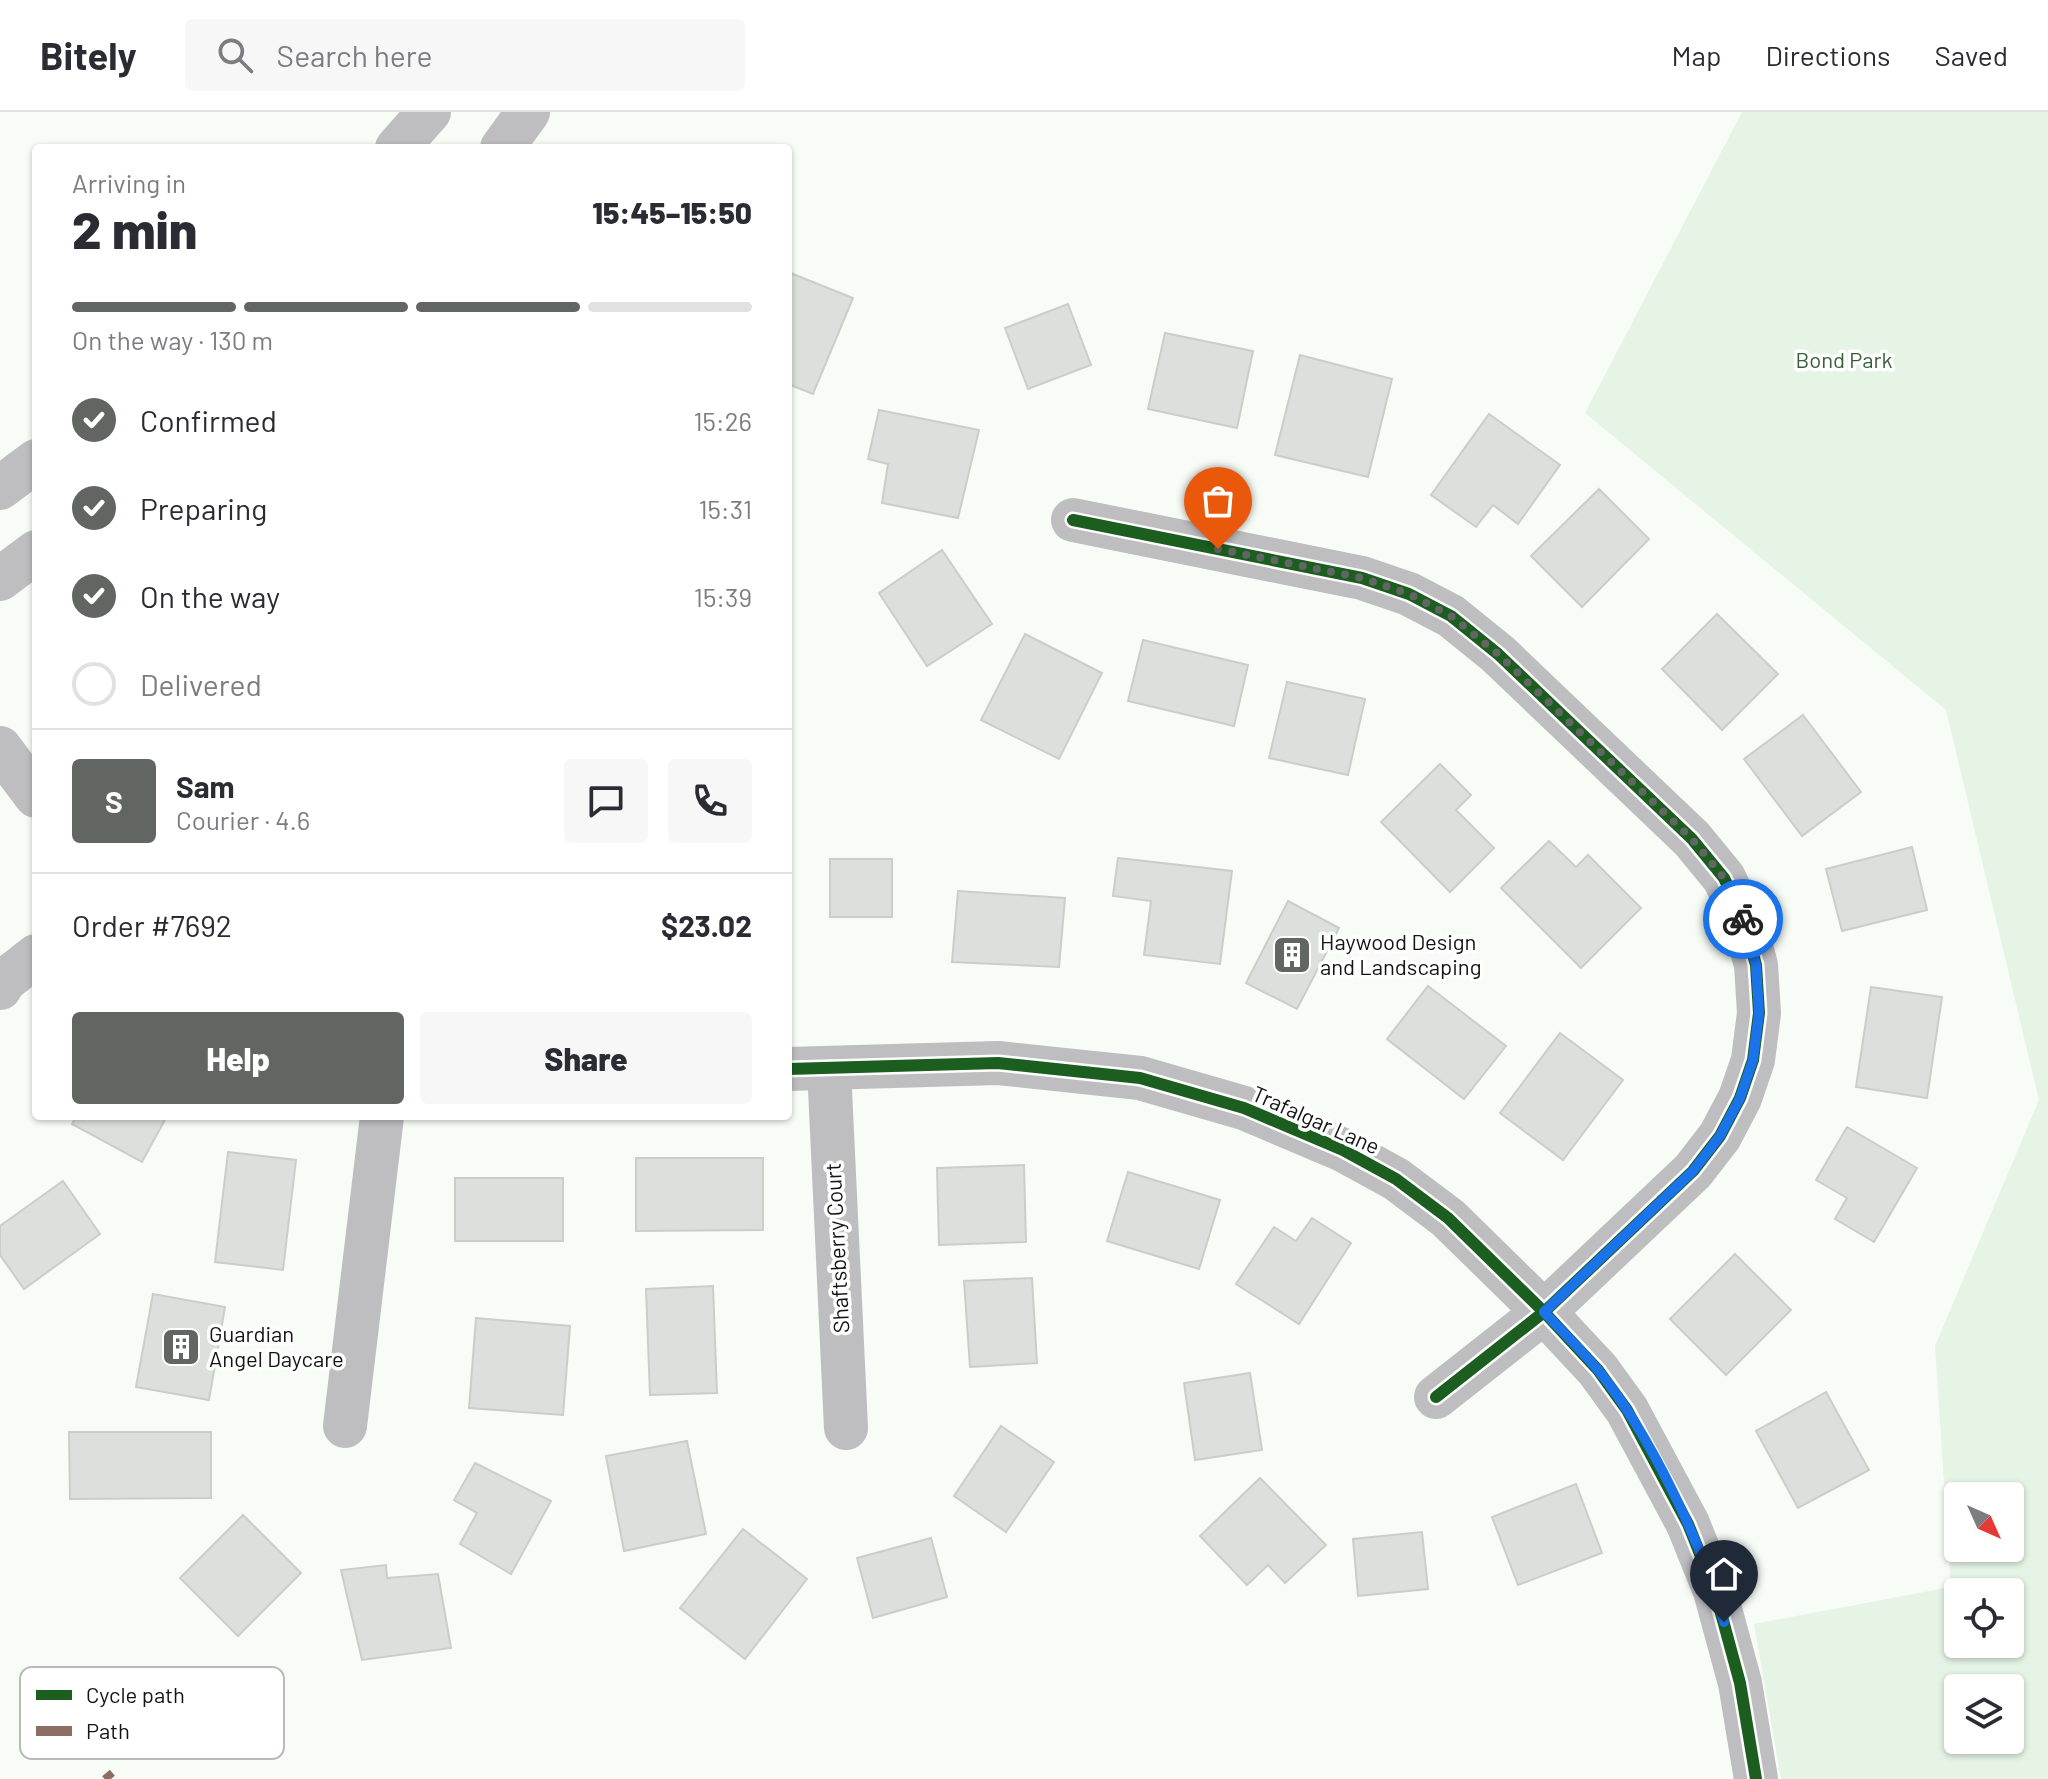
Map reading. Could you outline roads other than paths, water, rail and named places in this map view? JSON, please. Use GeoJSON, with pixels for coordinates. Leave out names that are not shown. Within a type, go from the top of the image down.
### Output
{"type":"FeatureCollection","features":[{"type":"Feature","properties":{"kind":"street"},"geometry":{"type":"LineString","coordinates":[[401,144],[429,112]]}},
{"type":"Feature","properties":{"kind":"street"},"geometry":{"type":"LineString","coordinates":[[505,144],[528,112]]}},
{"type":"Feature","properties":{"kind":"street"},"geometry":{"type":"LineString","coordinates":[[0,488],[32,464]]}},
{"type":"Feature","properties":{"kind":"street"},"geometry":{"type":"LineString","coordinates":[[1073,520],[1362,578],[1409,594],[1451,616],[1498,654],[1680,828],[1724,878],[1743,918],[1756,965],[1759,1013],[1753,1060],[1740,1098],[1720,1136],[1693,1171],[1544,1312],[1436,1397]]}},
{"type":"Feature","properties":{"kind":"street"},"geometry":{"type":"LineString","coordinates":[[0,579],[32,555]]}},
{"type":"Feature","properties":{"kind":"street"},"geometry":{"type":"LineString","coordinates":[[0,748],[32,791]]}},
{"type":"Feature","properties":{"kind":"street"},"geometry":{"type":"LineString","coordinates":[[0,988],[4,981],[32,959]]}},
{"type":"Feature","properties":{"kind":"street","name":"Trafalgar Lane"},"geometry":{"type":"LineString","coordinates":[[809,1068],[998,1063],[1140,1078],[1244,1108],[1343,1150],[1396,1179],[1448,1218],[1544,1312],[1598,1370],[1627,1410],[1688,1524],[1715,1591],[1740,1683],[1756,1779]]}},
{"type":"Feature","properties":{"kind":"street","name":"Shaftsberry Court"},"geometry":{"type":"LineString","coordinates":[[809,1068],[846,1428]]}},
{"type":"Feature","properties":{"kind":"street"},"geometry":{"type":"LineString","coordinates":[[345,1426],[382,1120]]}},
{"type":"Feature","properties":{"kind":"place","name":"Haywood Design and Landscaping"},"geometry":{"type":"Point","coordinates":[1292,955]}},
{"type":"Feature","properties":{"kind":"place","name":"Guardian Angel Daycare"},"geometry":{"type":"Point","coordinates":[181,1347]}},
{"type":"Feature","properties":{"kind":"park label","name":"Bond Park"},"geometry":{"type":"Point","coordinates":[1844,360]}}]}
